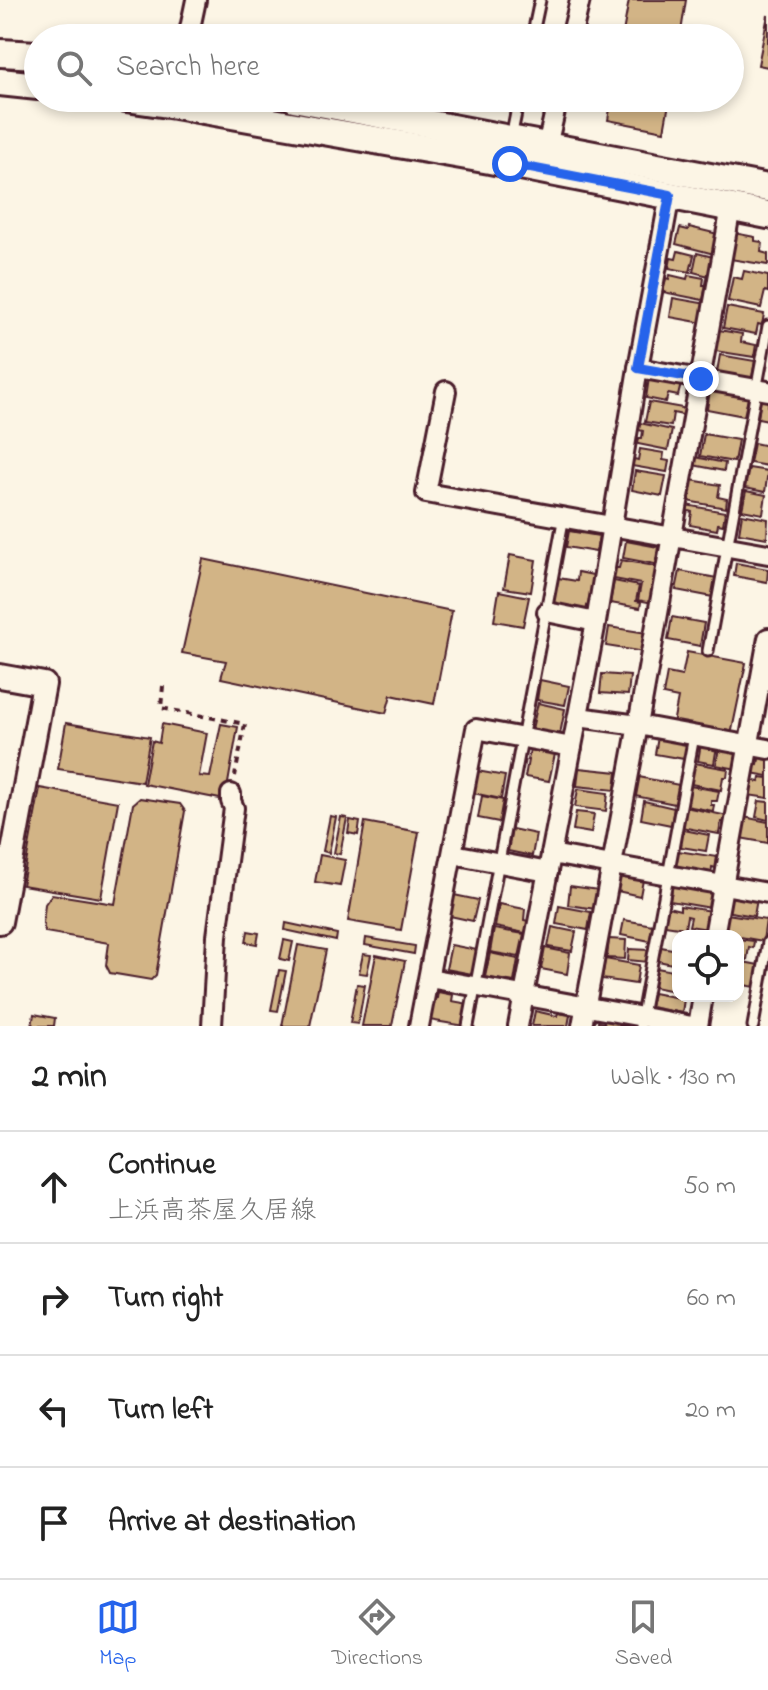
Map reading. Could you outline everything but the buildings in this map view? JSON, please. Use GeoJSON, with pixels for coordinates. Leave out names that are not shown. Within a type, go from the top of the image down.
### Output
{"type":"FeatureCollection","features":[{"type":"Feature","properties":{"kind":"main road"},"geometry":{"type":"LineString","coordinates":[[0,53],[24,54]]}},
{"type":"Feature","properties":{"kind":"main road"},"geometry":{"type":"LineString","coordinates":[[0,82],[24,85]]}},
{"type":"Feature","properties":{"kind":"main road"},"geometry":{"type":"LineString","coordinates":[[235,112],[768,215]]}},
{"type":"Feature","properties":{"kind":"main road"},"geometry":{"type":"LineString","coordinates":[[368,112],[768,188]]}},
{"type":"Feature","properties":{"kind":"street"},"geometry":{"type":"LineString","coordinates":[[191,24],[196,0]]}},
{"type":"Feature","properties":{"kind":"street"},"geometry":{"type":"LineString","coordinates":[[574,24],[580,0]]}},
{"type":"Feature","properties":{"kind":"street"},"geometry":{"type":"LineString","coordinates":[[547,146],[555,112]]}},
{"type":"Feature","properties":{"kind":"street"},"geometry":{"type":"LineString","coordinates":[[518,1026],[596,622],[670,195]]}},
{"type":"Feature","properties":{"kind":"street"},"geometry":{"type":"LineString","coordinates":[[582,1026],[731,207]]}},
{"type":"Feature","properties":{"kind":"street"},"geometry":{"type":"LineString","coordinates":[[638,368],[762,390]]}},
{"type":"Feature","properties":{"kind":"street"},"geometry":{"type":"LineString","coordinates":[[446,391],[426,493],[768,554]]}},
{"type":"Feature","properties":{"kind":"street"},"geometry":{"type":"LineString","coordinates":[[547,612],[596,622]]}},
{"type":"Feature","properties":{"kind":"street"},"geometry":{"type":"LineString","coordinates":[[715,930],[768,638]]}},
{"type":"Feature","properties":{"kind":"street"},"geometry":{"type":"LineString","coordinates":[[0,676],[44,684],[0,922]]}},
{"type":"Feature","properties":{"kind":"street"},"geometry":{"type":"LineString","coordinates":[[578,717],[768,749]]}},
{"type":"Feature","properties":{"kind":"street"},"geometry":{"type":"LineString","coordinates":[[419,1026],[476,729],[572,747]]}},
{"type":"Feature","properties":{"kind":"street"},"geometry":{"type":"LineString","coordinates":[[212,1026],[217,936],[234,808],[231,794]]}},
{"type":"Feature","properties":{"kind":"street"},"geometry":{"type":"LineString","coordinates":[[453,854],[499,862],[612,865],[768,893]]}},
{"type":"Feature","properties":{"kind":"street"},"geometry":{"type":"LineString","coordinates":[[429,978],[585,1006],[641,1021],[692,1026]]}},
{"type":"Feature","properties":{"kind":"street"},"geometry":{"type":"LineString","coordinates":[[698,1026],[702,1002]]}},
{"type":"Feature","properties":{"kind":"lane"},"geometry":{"type":"LineString","coordinates":[[535,24],[540,0]]}},
{"type":"Feature","properties":{"kind":"lane"},"geometry":{"type":"LineString","coordinates":[[510,139],[516,112]]}},
{"type":"Feature","properties":{"kind":"lane"},"geometry":{"type":"LineString","coordinates":[[708,651],[727,546],[762,390],[768,326]]}},
{"type":"Feature","properties":{"kind":"lane"},"geometry":{"type":"LineString","coordinates":[[468,1026],[564,516]]}},
{"type":"Feature","properties":{"kind":"lane"},"geometry":{"type":"LineString","coordinates":[[641,1021],[694,736]]}},
{"type":"Feature","properties":{"kind":"lane"},"geometry":{"type":"LineString","coordinates":[[753,1026],[768,942]]}},
{"type":"Feature","properties":{"kind":"path"},"geometry":{"type":"LineString","coordinates":[[163,686],[161,708],[245,724],[231,794]]}},
{"type":"Feature","properties":{"kind":"route"},"geometry":{"type":"LineString","coordinates":[[510,164],[670,195],[638,368],[701,379]]}}]}
